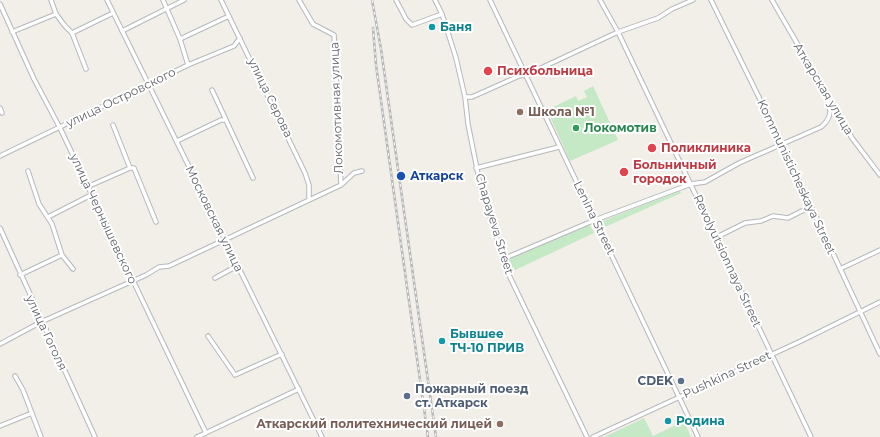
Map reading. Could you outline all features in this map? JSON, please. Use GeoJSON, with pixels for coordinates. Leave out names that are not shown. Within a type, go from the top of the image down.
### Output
{"type":"FeatureCollection","features":[{"type":"Feature","properties":{"kind":"street"},"geometry":{"type":"LineString","coordinates":[[52,0],[56,14],[72,33],[86,70]]}},
{"type":"Feature","properties":{"kind":"street","name":"Московская улица"},"geometry":{"type":"LineString","coordinates":[[107,0],[177,141],[198,188],[322,437]]}},
{"type":"Feature","properties":{"kind":"street"},"geometry":{"type":"LineString","coordinates":[[163,0],[180,39],[188,66]]}},
{"type":"Feature","properties":{"kind":"street"},"geometry":{"type":"LineString","coordinates":[[122,31],[184,0]]}},
{"type":"Feature","properties":{"kind":"street","name":"улица Серова"},"geometry":{"type":"LineString","coordinates":[[221,0],[305,173],[309,185],[309,199]]}},
{"type":"Feature","properties":{"kind":"street","name":"Локомотивная улица"},"geometry":{"type":"LineString","coordinates":[[299,0],[313,24],[334,35],[341,186]]}},
{"type":"Feature","properties":{"kind":"street"},"geometry":{"type":"LineString","coordinates":[[396,0],[406,19],[412,24],[442,14]]}},
{"type":"Feature","properties":{"kind":"street","name":"Chapayeva Street"},"geometry":{"type":"LineString","coordinates":[[435,0],[442,14],[456,58],[465,97],[476,168],[503,259],[511,280],[588,437]]}},
{"type":"Feature","properties":{"kind":"street","name":"Lenina Street"},"geometry":{"type":"LineString","coordinates":[[490,0],[698,437]]}},
{"type":"Feature","properties":{"kind":"street","name":"Revolyutsionnaya Street"},"geometry":{"type":"LineString","coordinates":[[600,0],[618,32],[717,237],[811,437]]}},
{"type":"Feature","properties":{"kind":"street"},"geometry":{"type":"LineString","coordinates":[[465,97],[472,97],[519,76],[526,75],[618,32],[658,18],[672,9],[692,0]]}},
{"type":"Feature","properties":{"kind":"street","name":"Kommunisticheskaya Street"},"geometry":{"type":"LineString","coordinates":[[711,0],[782,144],[810,207],[880,354]]}},
{"type":"Feature","properties":{"kind":"street","name":"Аткарская улица"},"geometry":{"type":"LineString","coordinates":[[772,0],[852,138],[880,175]]}},
{"type":"Feature","properties":{"kind":"street","name":"улица Чернышевского"},"geometry":{"type":"LineString","coordinates":[[0,4],[12,32],[60,128],[91,196],[121,255],[206,433]]}},
{"type":"Feature","properties":{"kind":"street"},"geometry":{"type":"LineString","coordinates":[[72,33],[113,12]]}},
{"type":"Feature","properties":{"kind":"street"},"geometry":{"type":"LineString","coordinates":[[12,32],[56,14]]}},
{"type":"Feature","properties":{"kind":"street"},"geometry":{"type":"LineString","coordinates":[[180,39],[229,16]]}},
{"type":"Feature","properties":{"kind":"street","name":"улица Островского"},"geometry":{"type":"LineString","coordinates":[[0,156],[149,84],[234,46],[240,38]]}},
{"type":"Feature","properties":{"kind":"street"},"geometry":{"type":"LineString","coordinates":[[212,90],[254,178]]}},
{"type":"Feature","properties":{"kind":"street"},"geometry":{"type":"LineString","coordinates":[[503,259],[595,220],[691,184],[705,182],[739,163],[821,127],[828,122],[831,111],[828,98]]}},
{"type":"Feature","properties":{"kind":"street"},"geometry":{"type":"LineString","coordinates":[[0,108],[2,113]]}},
{"type":"Feature","properties":{"kind":"street"},"geometry":{"type":"LineString","coordinates":[[177,141],[222,120],[226,120]]}},
{"type":"Feature","properties":{"kind":"street"},"geometry":{"type":"LineString","coordinates":[[113,125],[130,168]]}},
{"type":"Feature","properties":{"kind":"street"},"geometry":{"type":"LineString","coordinates":[[476,168],[559,147]]}},
{"type":"Feature","properties":{"kind":"street"},"geometry":{"type":"LineString","coordinates":[[87,187],[130,168],[134,168],[156,222]]}},
{"type":"Feature","properties":{"kind":"street"},"geometry":{"type":"LineString","coordinates":[[28,171],[39,204],[48,217],[62,255],[73,269]]}},
{"type":"Feature","properties":{"kind":"street"},"geometry":{"type":"LineString","coordinates":[[0,344],[41,322],[159,267],[169,266],[224,238],[341,186],[354,173],[362,171]]}},
{"type":"Feature","properties":{"kind":"street"},"geometry":{"type":"LineString","coordinates":[[48,217],[91,196]]}},
{"type":"Feature","properties":{"kind":"street"},"geometry":{"type":"LineString","coordinates":[[717,237],[745,223],[761,222],[773,216],[788,218],[810,207]]}},
{"type":"Feature","properties":{"kind":"street","name":"улица Гоголя"},"geometry":{"type":"LineString","coordinates":[[0,228],[41,322],[95,437]]}},
{"type":"Feature","properties":{"kind":"street"},"geometry":{"type":"LineString","coordinates":[[840,269],[880,250]]}},
{"type":"Feature","properties":{"kind":"street"},"geometry":{"type":"LineString","coordinates":[[20,275],[62,255]]}},
{"type":"Feature","properties":{"kind":"street"},"geometry":{"type":"LineString","coordinates":[[215,278],[238,266]]}},
{"type":"Feature","properties":{"kind":"street","name":"Pushkina Street"},"geometry":{"type":"LineString","coordinates":[[593,437],[772,355],[880,302]]}},
{"type":"Feature","properties":{"kind":"street"},"geometry":{"type":"LineString","coordinates":[[208,336],[235,375],[282,354]]}},
{"type":"Feature","properties":{"kind":"street"},"geometry":{"type":"LineString","coordinates":[[15,376],[41,437]]}},
{"type":"Feature","properties":{"kind":"street"},"geometry":{"type":"LineString","coordinates":[[197,437],[299,389]]}},
{"type":"Feature","properties":{"kind":"street"},"geometry":{"type":"LineString","coordinates":[[0,426],[32,413]]}},
{"type":"Feature","properties":{"kind":"green space","name":"Локомотив"},"geometry":{"type":"Polygon","coordinates":[[[593,86],[618,140],[570,161],[547,110],[576,96],[578,101],[587,97],[584,91],[593,86]]]}},
{"type":"Feature","properties":{"kind":"green space"},"geometry":{"type":"Polygon","coordinates":[[[680,191],[681,193],[605,227],[602,221],[680,191]]]}},
{"type":"Feature","properties":{"kind":"green space"},"geometry":{"type":"Polygon","coordinates":[[[590,225],[594,233],[513,271],[507,259],[590,225]]]}},
{"type":"Feature","properties":{"kind":"green space"},"geometry":{"type":"Polygon","coordinates":[[[644,418],[653,436],[684,421],[691,437],[604,437],[644,418]]]}},
{"type":"Feature","properties":{"kind":"railway"},"geometry":{"type":"LineString","coordinates":[[372,0],[381,49],[436,437]]}},
{"type":"Feature","properties":{"kind":"railway"},"geometry":{"type":"LineString","coordinates":[[373,28],[376,65],[428,437]]}},
{"type":"Feature","properties":{"kind":"place","name":"Баня"},"geometry":{"type":"Point","coordinates":[432,27]}},
{"type":"Feature","properties":{"kind":"place","name":"Психбольница"},"geometry":{"type":"Point","coordinates":[488,71]}},
{"type":"Feature","properties":{"kind":"place","name":"Школа №1"},"geometry":{"type":"Point","coordinates":[520,112]}},
{"type":"Feature","properties":{"kind":"place","name":"Локомотив"},"geometry":{"type":"Point","coordinates":[576,128]}},
{"type":"Feature","properties":{"kind":"place","name":"Поликлиника"},"geometry":{"type":"Point","coordinates":[652,148]}},
{"type":"Feature","properties":{"kind":"place","name":"Больничный городок"},"geometry":{"type":"Point","coordinates":[624,172]}},
{"type":"Feature","properties":{"kind":"place","name":"Аткарск"},"geometry":{"type":"Point","coordinates":[401,176]}},
{"type":"Feature","properties":{"kind":"place","name":"Бывшее ТЧ-10 ПРИВ"},"geometry":{"type":"Point","coordinates":[442,341]}},
{"type":"Feature","properties":{"kind":"place","name":"CDEK"},"geometry":{"type":"Point","coordinates":[681,381]}},
{"type":"Feature","properties":{"kind":"place","name":"Пожарный поезд ст. Аткарск"},"geometry":{"type":"Point","coordinates":[407,396]}},
{"type":"Feature","properties":{"kind":"place","name":"Родина"},"geometry":{"type":"Point","coordinates":[668,421]}},
{"type":"Feature","properties":{"kind":"place","name":"Аткарский политехнический лицей"},"geometry":{"type":"Point","coordinates":[500,424]}}]}
